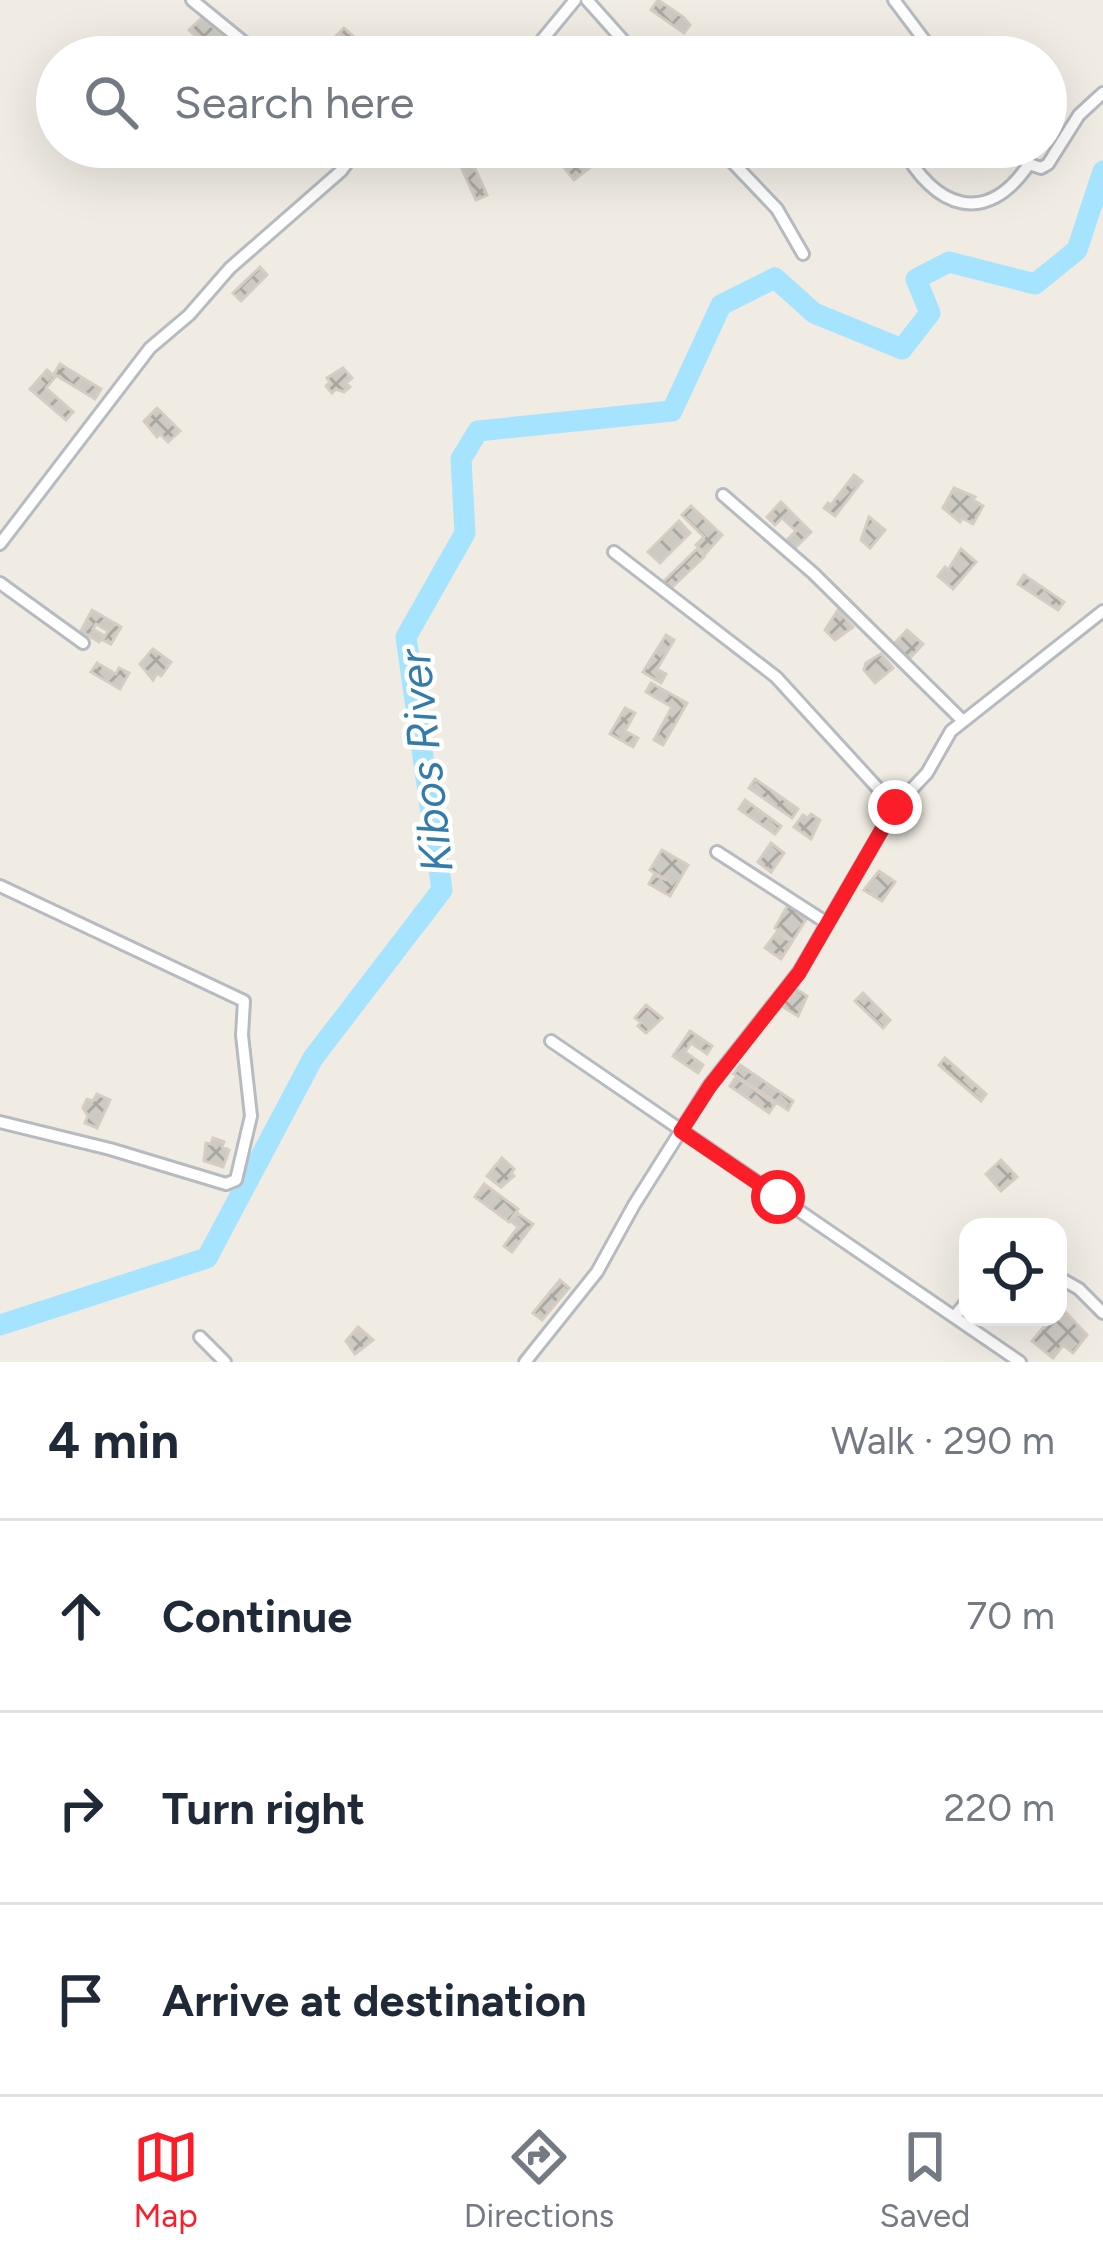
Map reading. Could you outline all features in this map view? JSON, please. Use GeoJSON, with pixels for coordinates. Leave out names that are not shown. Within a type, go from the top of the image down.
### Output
{"type":"FeatureCollection","features":[{"type":"Feature","properties":{"kind":"street"},"geometry":{"type":"LineString","coordinates":[[192,0],[236,36]]}},
{"type":"Feature","properties":{"kind":"street"},"geometry":{"type":"LineString","coordinates":[[545,36],[575,0]]}},
{"type":"Feature","properties":{"kind":"street"},"geometry":{"type":"LineString","coordinates":[[587,0],[619,36]]}},
{"type":"Feature","properties":{"kind":"street"},"geometry":{"type":"LineString","coordinates":[[894,0],[922,36]]}},
{"type":"Feature","properties":{"kind":"street"},"geometry":{"type":"LineString","coordinates":[[1067,135],[1103,93]]}},
{"type":"Feature","properties":{"kind":"street"},"geometry":{"type":"LineString","coordinates":[[0,544],[150,348],[230,268],[342,168]]}},
{"type":"Feature","properties":{"kind":"street"},"geometry":{"type":"LineString","coordinates":[[739,168],[767,197],[803,254]]}},
{"type":"Feature","properties":{"kind":"street"},"geometry":{"type":"LineString","coordinates":[[913,168],[932,189],[958,204],[992,201],[1026,168]]}},
{"type":"Feature","properties":{"kind":"street"},"geometry":{"type":"LineString","coordinates":[[723,495],[813,573],[963,721]]}},
{"type":"Feature","properties":{"kind":"street"},"geometry":{"type":"LineString","coordinates":[[614,552],[776,677],[895,807]]}},
{"type":"Feature","properties":{"kind":"street"},"geometry":{"type":"LineString","coordinates":[[0,583],[83,643]]}},
{"type":"Feature","properties":{"kind":"street"},"geometry":{"type":"LineString","coordinates":[[525,1362],[597,1272],[710,1086],[799,973],[895,807],[927,773],[951,731],[1103,610]]}},
{"type":"Feature","properties":{"kind":"street"},"geometry":{"type":"LineString","coordinates":[[718,852],[827,922]]}},
{"type":"Feature","properties":{"kind":"street"},"geometry":{"type":"LineString","coordinates":[[0,886],[244,1001],[243,1051],[250,1116],[236,1180],[226,1184],[0,1122]]}},
{"type":"Feature","properties":{"kind":"street"},"geometry":{"type":"LineString","coordinates":[[551,1041],[1020,1362]]}},
{"type":"Feature","properties":{"kind":"street"},"geometry":{"type":"LineString","coordinates":[[1067,1282],[1103,1313]]}},
{"type":"Feature","properties":{"kind":"street"},"geometry":{"type":"LineString","coordinates":[[956,1316],[959,1312]]}},
{"type":"Feature","properties":{"kind":"street"},"geometry":{"type":"LineString","coordinates":[[200,1337],[225,1362]]}},
{"type":"Feature","properties":{"kind":"building"},"geometry":{"type":"Polygon","coordinates":[[[658,0],[690,25],[684,33],[651,10],[658,0]]]}},
{"type":"Feature","properties":{"kind":"building"},"geometry":{"type":"Polygon","coordinates":[[[203,17],[222,36],[195,36],[189,30],[203,17]]]}},
{"type":"Feature","properties":{"kind":"building"},"geometry":{"type":"Polygon","coordinates":[[[462,168],[475,168],[487,195],[476,200],[462,168]]]}},
{"type":"Feature","properties":{"kind":"building"},"geometry":{"type":"Polygon","coordinates":[[[564,168],[589,168],[574,180],[564,168]]]}},
{"type":"Feature","properties":{"kind":"building"},"geometry":{"type":"Polygon","coordinates":[[[260,267],[267,275],[241,301],[233,293],[260,267]]]}},
{"type":"Feature","properties":{"kind":"building"},"geometry":{"type":"Polygon","coordinates":[[[60,364],[101,389],[95,399],[54,374],[60,364]]]}},
{"type":"Feature","properties":{"kind":"building"},"geometry":{"type":"Polygon","coordinates":[[[343,368],[352,378],[346,383],[350,387],[332,393],[327,378],[343,368]]]}},
{"type":"Feature","properties":{"kind":"building"},"geometry":{"type":"Polygon","coordinates":[[[47,370],[55,377],[46,388],[73,412],[66,420],[30,389],[47,370]]]}},
{"type":"Feature","properties":{"kind":"building"},"geometry":{"type":"Polygon","coordinates":[[[157,408],[180,431],[168,442],[144,421],[157,408]]]}},
{"type":"Feature","properties":{"kind":"building"},"geometry":{"type":"Polygon","coordinates":[[[854,475],[862,481],[835,516],[824,508],[854,475]]]}},
{"type":"Feature","properties":{"kind":"building"},"geometry":{"type":"Polygon","coordinates":[[[954,488],[983,506],[973,524],[962,518],[960,522],[943,508],[954,488]]]}},
{"type":"Feature","properties":{"kind":"building"},"geometry":{"type":"Polygon","coordinates":[[[781,502],[811,532],[793,550],[785,542],[796,531],[782,518],[775,525],[767,517],[781,502]]]}},
{"type":"Feature","properties":{"kind":"building"},"geometry":{"type":"Polygon","coordinates":[[[691,506],[722,535],[705,554],[696,545],[704,537],[682,515],[691,506]]]}},
{"type":"Feature","properties":{"kind":"building"},"geometry":{"type":"Polygon","coordinates":[[[869,517],[885,530],[870,548],[861,540],[869,517]]]}},
{"type":"Feature","properties":{"kind":"building"},"geometry":{"type":"Polygon","coordinates":[[[679,521],[690,533],[660,563],[648,552],[679,521]]]}},
{"type":"Feature","properties":{"kind":"building"},"geometry":{"type":"Polygon","coordinates":[[[697,549],[704,557],[668,591],[661,584],[697,549]]]}},
{"type":"Feature","properties":{"kind":"building"},"geometry":{"type":"Polygon","coordinates":[[[961,549],[976,562],[953,589],[938,576],[945,567],[948,570],[961,549]]]}},
{"type":"Feature","properties":{"kind":"building"},"geometry":{"type":"Polygon","coordinates":[[[1024,575],[1064,602],[1058,610],[1018,584],[1024,575]]]}},
{"type":"Feature","properties":{"kind":"building"},"geometry":{"type":"Polygon","coordinates":[[[92,610],[121,627],[111,644],[103,640],[108,631],[96,624],[93,629],[103,635],[99,642],[81,631],[92,610]]]}},
{"type":"Feature","properties":{"kind":"building"},"geometry":{"type":"Polygon","coordinates":[[[838,610],[853,627],[835,640],[825,630],[838,610]]]}},
{"type":"Feature","properties":{"kind":"building"},"geometry":{"type":"Polygon","coordinates":[[[907,630],[923,644],[909,659],[892,646],[907,630]]]}},
{"type":"Feature","properties":{"kind":"building"},"geometry":{"type":"Polygon","coordinates":[[[666,635],[674,640],[657,669],[666,674],[661,683],[643,672],[666,635]]]}},
{"type":"Feature","properties":{"kind":"building"},"geometry":{"type":"Polygon","coordinates":[[[153,649],[171,662],[153,680],[140,664],[153,649]]]}},
{"type":"Feature","properties":{"kind":"building"},"geometry":{"type":"Polygon","coordinates":[[[881,654],[893,668],[875,683],[864,670],[866,663],[881,654]]]}},
{"type":"Feature","properties":{"kind":"building"},"geometry":{"type":"Polygon","coordinates":[[[97,663],[116,674],[119,668],[129,673],[120,689],[91,672],[97,663]]]}},
{"type":"Feature","properties":{"kind":"building"},"geometry":{"type":"Polygon","coordinates":[[[651,683],[687,703],[663,745],[654,740],[672,707],[646,692],[651,683]]]}},
{"type":"Feature","properties":{"kind":"building"},"geometry":{"type":"Polygon","coordinates":[[[625,708],[635,713],[625,731],[638,738],[633,747],[610,734],[625,708]]]}},
{"type":"Feature","properties":{"kind":"building"},"geometry":{"type":"Polygon","coordinates":[[[755,779],[798,809],[792,818],[749,788],[755,779]]]}},
{"type":"Feature","properties":{"kind":"building"},"geometry":{"type":"Polygon","coordinates":[[[745,800],[781,826],[775,834],[739,809],[745,800]]]}},
{"type":"Feature","properties":{"kind":"building"},"geometry":{"type":"Polygon","coordinates":[[[803,815],[820,820],[811,839],[794,827],[803,815]]]}},
{"type":"Feature","properties":{"kind":"building"},"geometry":{"type":"Polygon","coordinates":[[[771,843],[784,853],[771,872],[758,862],[771,843]]]}},
{"type":"Feature","properties":{"kind":"building"},"geometry":{"type":"Polygon","coordinates":[[[662,850],[688,865],[670,896],[649,884],[654,875],[667,880],[650,870],[662,850]]]}},
{"type":"Feature","properties":{"kind":"building"},"geometry":{"type":"Polygon","coordinates":[[[879,871],[895,882],[882,901],[864,890],[879,871]]]}},
{"type":"Feature","properties":{"kind":"building"},"geometry":{"type":"Polygon","coordinates":[[[788,905],[807,918],[793,940],[775,928],[788,905]]]}},
{"type":"Feature","properties":{"kind":"building"},"geometry":{"type":"Polygon","coordinates":[[[777,932],[792,942],[781,959],[765,948],[777,932]]]}},
{"type":"Feature","properties":{"kind":"building"},"geometry":{"type":"Polygon","coordinates":[[[796,989],[807,996],[798,1016],[780,1005],[796,989]]]}},
{"type":"Feature","properties":{"kind":"building"},"geometry":{"type":"Polygon","coordinates":[[[863,993],[890,1020],[883,1028],[855,1001],[863,993]]]}},
{"type":"Feature","properties":{"kind":"building"},"geometry":{"type":"Polygon","coordinates":[[[646,1005],[662,1018],[646,1033],[635,1018],[646,1005]]]}},
{"type":"Feature","properties":{"kind":"building"},"geometry":{"type":"Polygon","coordinates":[[[690,1031],[712,1046],[707,1054],[691,1043],[685,1052],[703,1065],[698,1073],[673,1056],[690,1031]]]}},
{"type":"Feature","properties":{"kind":"building"},"geometry":{"type":"Polygon","coordinates":[[[945,1058],[986,1094],[981,1101],[939,1065],[945,1058]]]}},
{"type":"Feature","properties":{"kind":"building"},"geometry":{"type":"Polygon","coordinates":[[[740,1065],[793,1101],[788,1110],[734,1074],[740,1065]]]}},
{"type":"Feature","properties":{"kind":"building"},"geometry":{"type":"Polygon","coordinates":[[[736,1077],[775,1104],[769,1113],[730,1086],[736,1077]]]}},
{"type":"Feature","properties":{"kind":"building"},"geometry":{"type":"Polygon","coordinates":[[[97,1094],[110,1100],[97,1128],[85,1123],[88,1116],[83,1108],[97,1094]]]}},
{"type":"Feature","properties":{"kind":"building"},"geometry":{"type":"Polygon","coordinates":[[[213,1138],[229,1150],[223,1167],[204,1161],[206,1143],[211,1144],[213,1138]]]}},
{"type":"Feature","properties":{"kind":"building"},"geometry":{"type":"Polygon","coordinates":[[[502,1158],[514,1169],[514,1176],[501,1187],[487,1176],[502,1158]]]}},
{"type":"Feature","properties":{"kind":"building"},"geometry":{"type":"Polygon","coordinates":[[[1001,1160],[1017,1177],[1001,1191],[986,1174],[1001,1160]]]}},
{"type":"Feature","properties":{"kind":"building"},"geometry":{"type":"Polygon","coordinates":[[[484,1184],[518,1209],[509,1222],[475,1197],[484,1184]]]}},
{"type":"Feature","properties":{"kind":"building"},"geometry":{"type":"Polygon","coordinates":[[[517,1213],[533,1224],[512,1252],[504,1246],[518,1227],[511,1221],[517,1213]]]}},
{"type":"Feature","properties":{"kind":"building"},"geometry":{"type":"Polygon","coordinates":[[[560,1280],[569,1288],[542,1320],[533,1313],[560,1280]]]}},
{"type":"Feature","properties":{"kind":"building"},"geometry":{"type":"Polygon","coordinates":[[[1067,1314],[1087,1335],[1073,1353],[1063,1345],[1053,1358],[1032,1341],[1044,1326],[1067,1326],[1067,1314]]]}},
{"type":"Feature","properties":{"kind":"building"},"geometry":{"type":"Polygon","coordinates":[[[358,1327],[373,1340],[355,1354],[346,1341],[358,1327]]]}},
{"type":"Feature","properties":{"kind":"waterway","name":"Kibos River"},"geometry":{"type":"LineString","coordinates":[[0,1325],[207,1258],[313,1058],[442,890],[406,637],[465,533],[461,459],[478,431],[672,411],[721,305],[775,278],[814,313],[902,349],[930,313],[916,279],[949,262],[1035,284],[1077,250],[1103,171]]}},
{"type":"Feature","properties":{"kind":"route"},"geometry":{"type":"LineString","coordinates":[[778,1197],[681,1131],[710,1086],[799,973],[895,807]]}}]}
